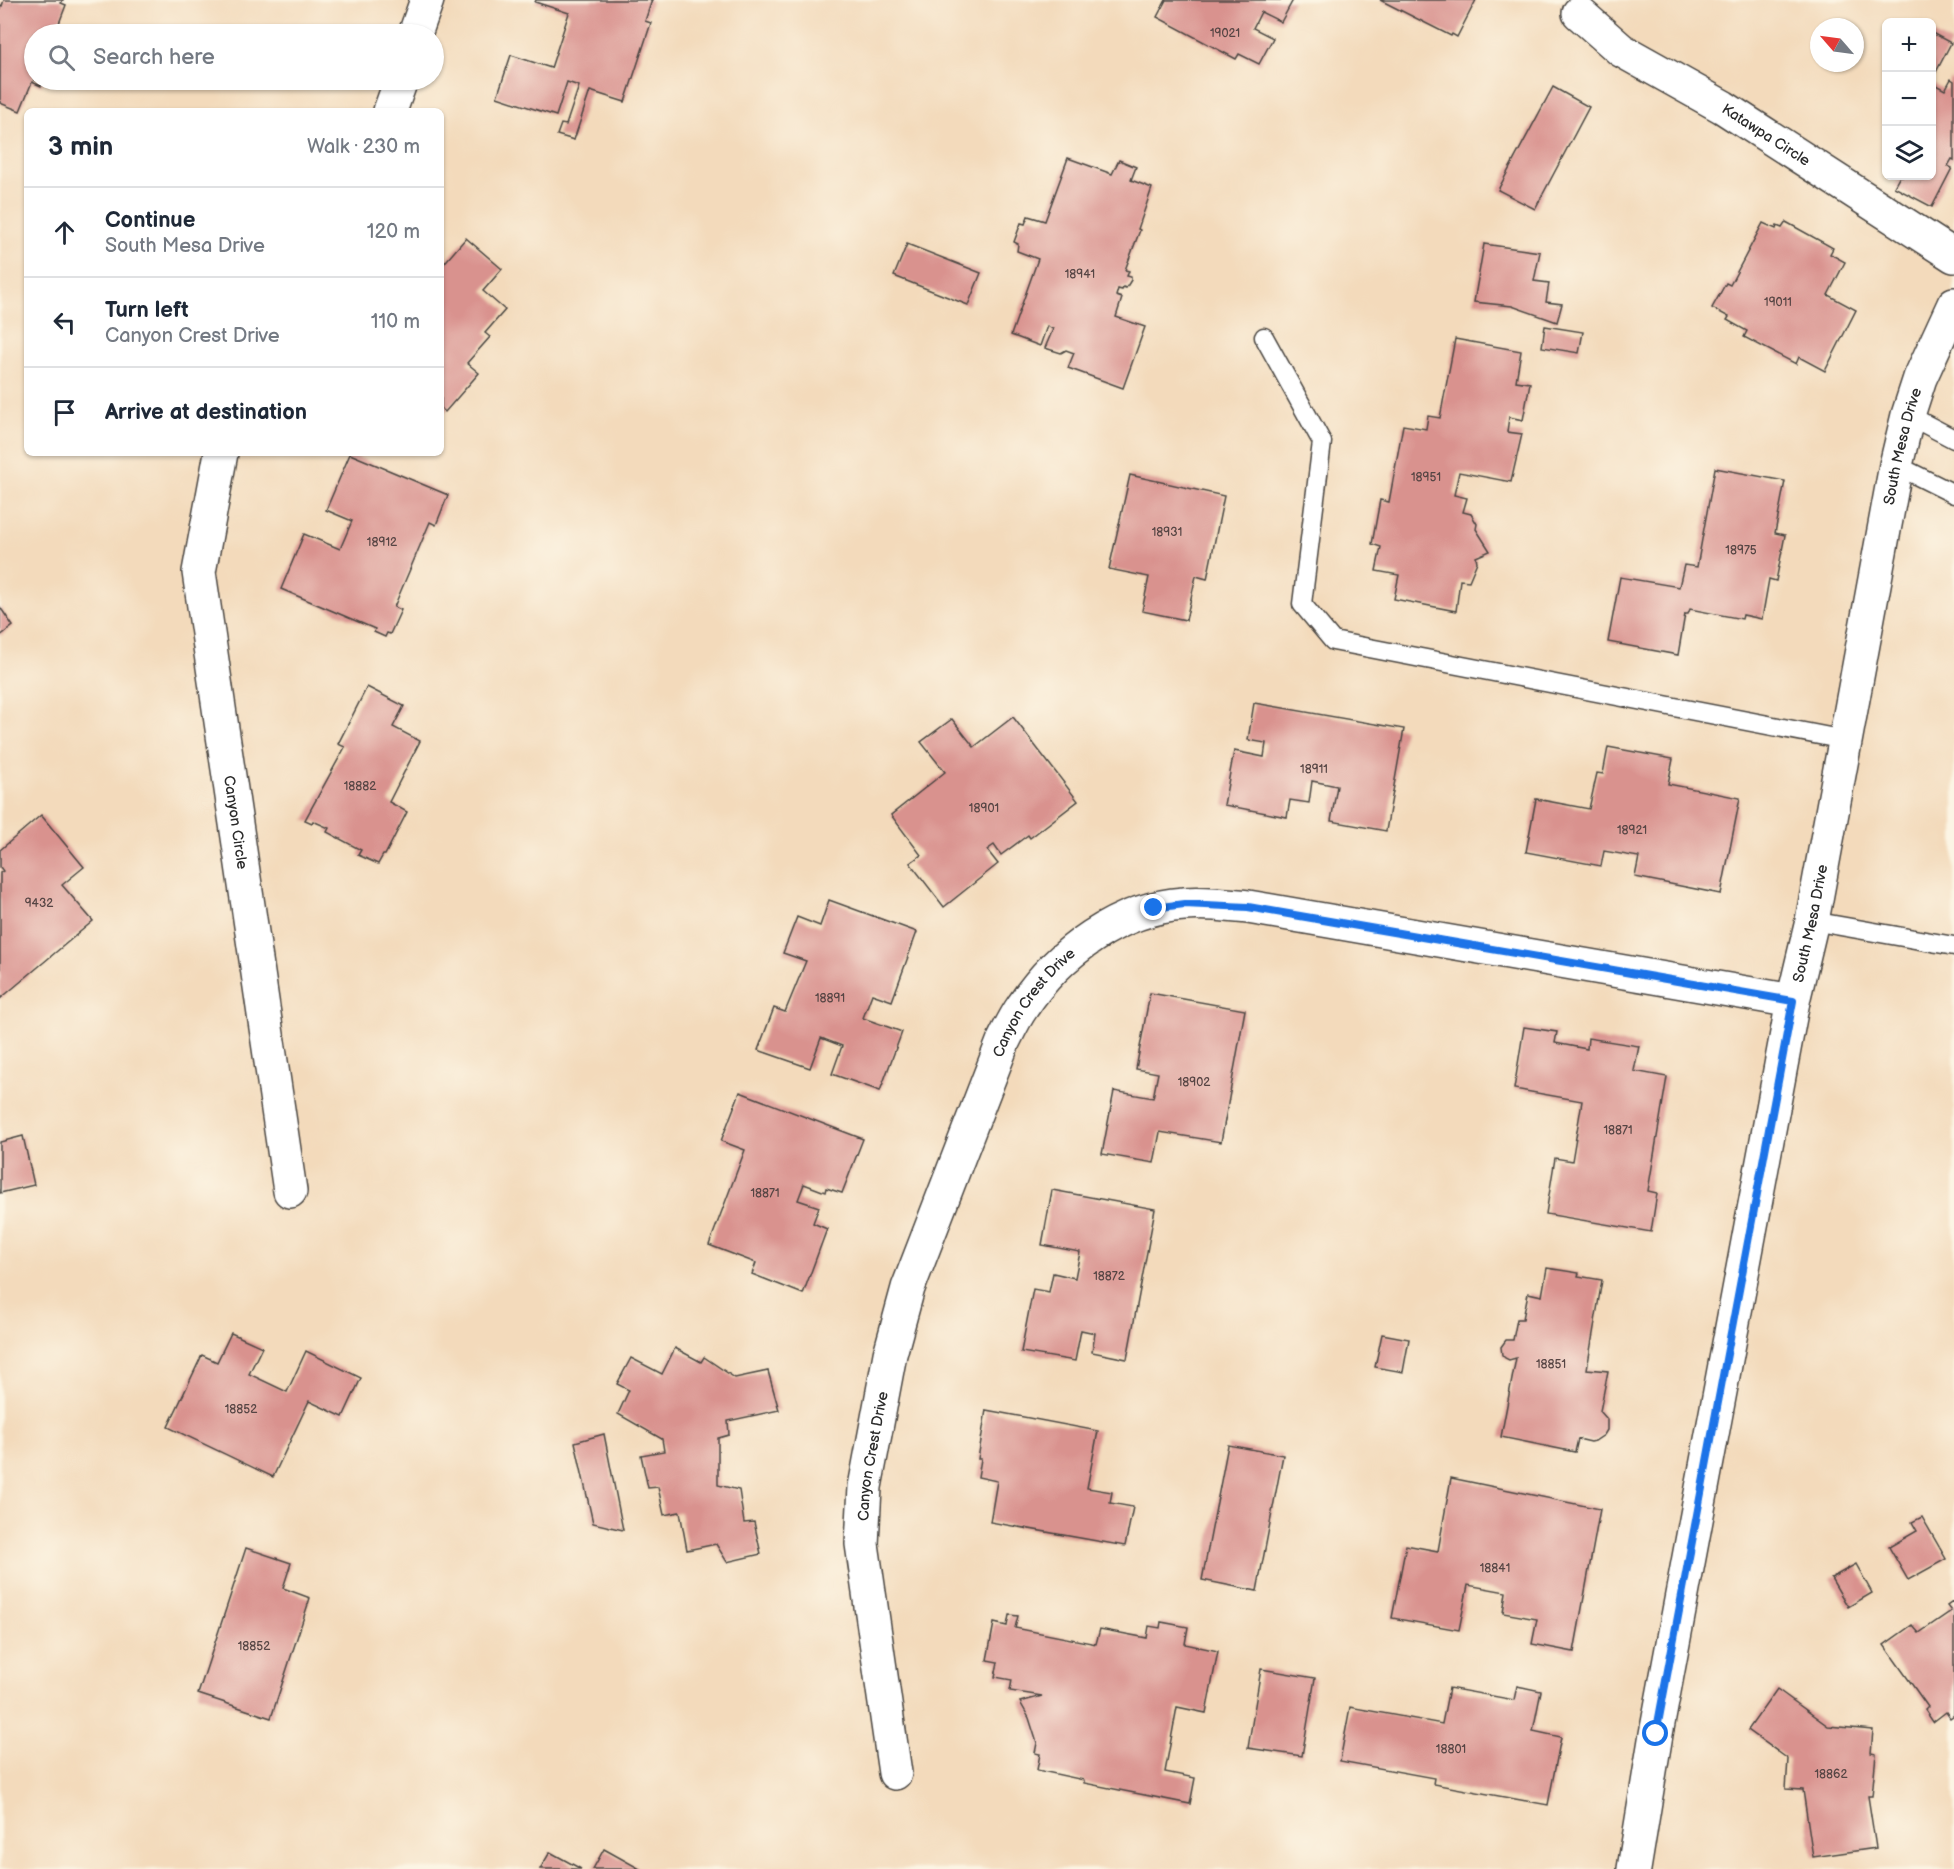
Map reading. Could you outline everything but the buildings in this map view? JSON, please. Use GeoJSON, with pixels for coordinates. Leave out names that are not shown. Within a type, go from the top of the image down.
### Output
{"type":"FeatureCollection","features":[{"type":"Feature","properties":{"kind":"street"},"geometry":{"type":"LineString","coordinates":[[419,24],[427,0]]}},
{"type":"Feature","properties":{"kind":"street","name":"Katawpa Circle"},"geometry":{"type":"LineString","coordinates":[[1579,14],[1621,50],[1723,107],[1954,256]]}},
{"type":"Feature","properties":{"kind":"street"},"geometry":{"type":"LineString","coordinates":[[391,108],[397,90]]}},
{"type":"Feature","properties":{"kind":"street","name":"South Mesa Drive"},"geometry":{"type":"LineString","coordinates":[[1634,1869],[1659,1722],[1793,1001],[1812,921],[1896,465],[1920,378],[1954,304]]}},
{"type":"Feature","properties":{"kind":"street","name":"Canyon Circle"},"geometry":{"type":"LineString","coordinates":[[220,456],[199,572],[291,1191]]}},
{"type":"Feature","properties":{"kind":"street","name":"Canyon Crest Drive"},"geometry":{"type":"LineString","coordinates":[[895,1773],[862,1544],[865,1487],[890,1353],[908,1287],[1003,1042],[1023,1006],[1043,980],[1067,955],[1094,936],[1123,920],[1154,908],[1184,904],[1215,904],[1248,907],[1793,1001]]}},
{"type":"Feature","properties":{"kind":"lane"},"geometry":{"type":"LineString","coordinates":[[1264,337],[1322,442],[1302,604],[1333,641],[1845,740]]}},
{"type":"Feature","properties":{"kind":"lane"},"geometry":{"type":"LineString","coordinates":[[1908,415],[1954,439]]}},
{"type":"Feature","properties":{"kind":"lane"},"geometry":{"type":"LineString","coordinates":[[1896,465],[1954,494]]}},
{"type":"Feature","properties":{"kind":"lane"},"geometry":{"type":"LineString","coordinates":[[1812,921],[1954,946]]}},
{"type":"Feature","properties":{"kind":"route"},"geometry":{"type":"LineString","coordinates":[[1154,908],[1184,904],[1248,907],[1793,1001],[1656,1734]]}}]}
